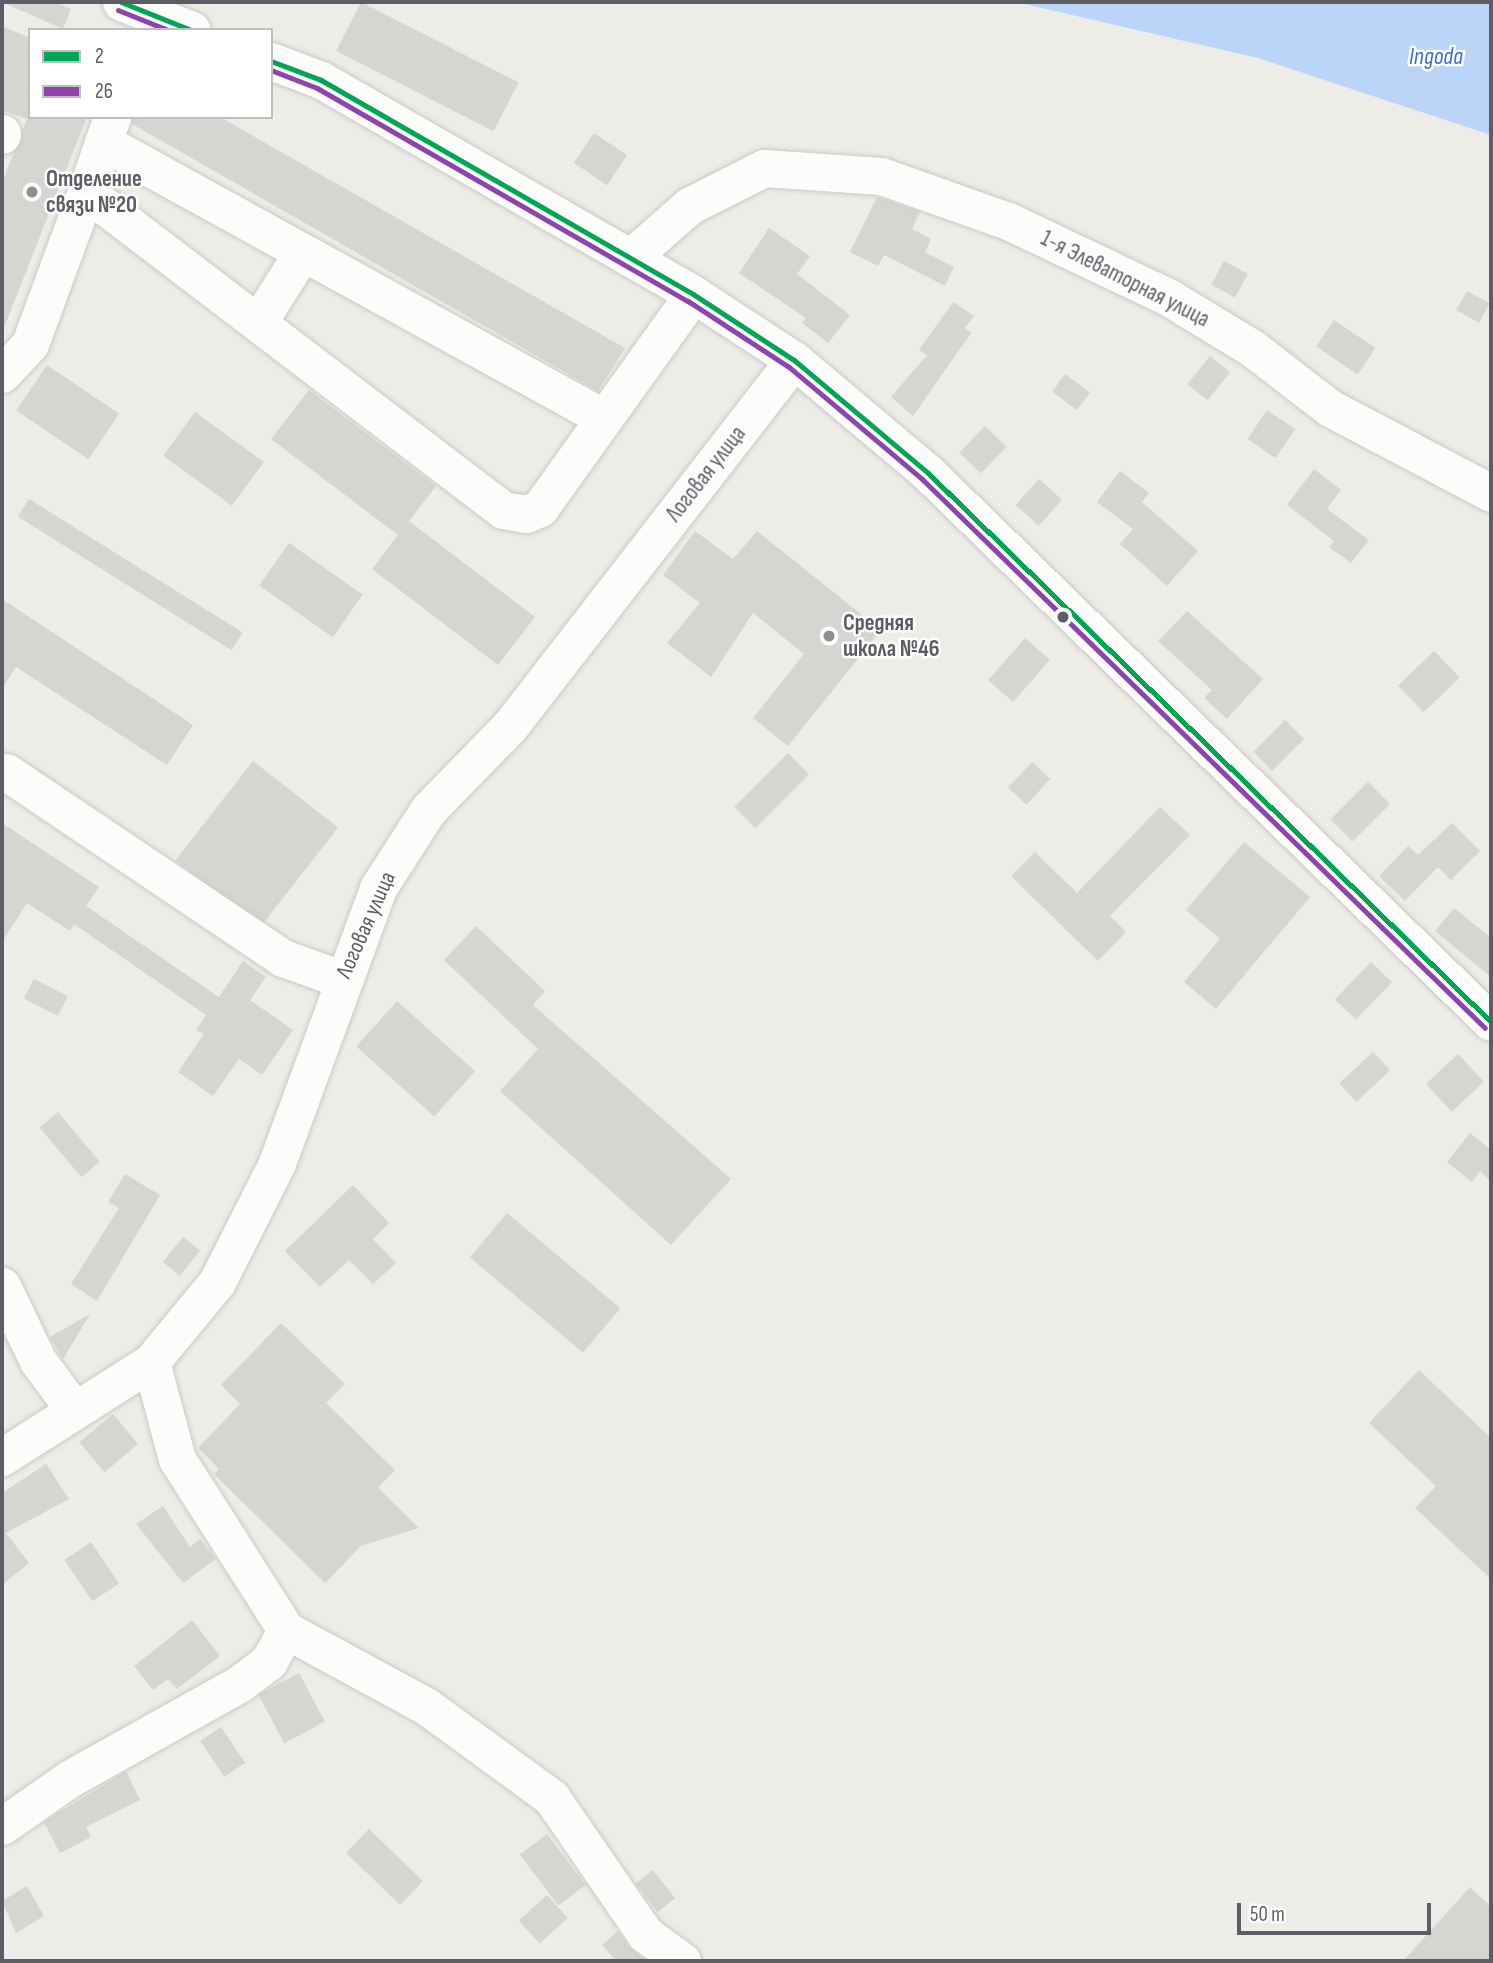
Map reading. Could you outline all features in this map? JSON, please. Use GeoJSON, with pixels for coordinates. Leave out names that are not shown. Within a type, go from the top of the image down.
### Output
{"type":"FeatureCollection","features":[{"type":"Feature","properties":{"kind":"street"},"geometry":{"type":"LineString","coordinates":[[137,15],[185,28]]}},
{"type":"Feature","properties":{"kind":"street"},"geometry":{"type":"LineString","coordinates":[[273,62],[321,80],[693,294],[794,360],[938,483],[1491,1022]]}},
{"type":"Feature","properties":{"kind":"street"},"geometry":{"type":"LineString","coordinates":[[2,374],[30,344],[107,130],[302,253],[604,418]]}},
{"type":"Feature","properties":{"kind":"street","name":"1-я Элеваторная улица"},"geometry":{"type":"LineString","coordinates":[[630,258],[689,206],[764,169],[881,176],[1008,220],[1168,297],[1252,348],[1330,408],[1491,493]]}},
{"type":"Feature","properties":{"kind":"street"},"geometry":{"type":"LineString","coordinates":[[86,192],[503,510],[526,514],[540,508],[693,294]]}},
{"type":"Feature","properties":{"kind":"street"},"geometry":{"type":"LineString","coordinates":[[258,321],[302,253]]}},
{"type":"Feature","properties":{"kind":"street","name":"Логовая улица"},"geometry":{"type":"LineString","coordinates":[[2,1458],[72,1407],[151,1362],[217,1282],[277,1163],[341,979],[378,888],[428,810],[510,726],[794,360]]}},
{"type":"Feature","properties":{"kind":"street"},"geometry":{"type":"LineString","coordinates":[[6,772],[283,958],[341,979]]}},
{"type":"Feature","properties":{"kind":"street"},"geometry":{"type":"LineString","coordinates":[[2,1286],[38,1361],[72,1407]]}},
{"type":"Feature","properties":{"kind":"street"},"geometry":{"type":"LineString","coordinates":[[151,1362],[177,1460],[286,1630],[426,1706],[551,1797],[645,1934],[682,1961]]}},
{"type":"Feature","properties":{"kind":"street"},"geometry":{"type":"LineString","coordinates":[[2,1826],[69,1779],[239,1684],[269,1661],[286,1630]]}},
{"type":"Feature","properties":{"kind":"water","name":"Ingoda"},"geometry":{"type":"Polygon","coordinates":[[[1016,2],[1491,2],[1491,135],[1258,58],[1016,2]]]}},
{"type":"Feature","properties":{"kind":"building"},"geometry":{"type":"Polygon","coordinates":[[[2,2],[55,2],[71,9],[63,28],[2,2]]]}},
{"type":"Feature","properties":{"kind":"building"},"geometry":{"type":"Polygon","coordinates":[[[361,2],[519,82],[494,131],[336,51],[361,2]]]}},
{"type":"Feature","properties":{"kind":"building"},"geometry":{"type":"Polygon","coordinates":[[[2,26],[28,37],[28,119],[86,119],[3,330],[2,183],[27,119],[2,110],[2,26]]]}},
{"type":"Feature","properties":{"kind":"building"},"geometry":{"type":"Polygon","coordinates":[[[132,119],[224,119],[625,348],[598,391],[132,124],[132,119]]]}},
{"type":"Feature","properties":{"kind":"building"},"geometry":{"type":"Polygon","coordinates":[[[594,133],[627,155],[607,185],[574,163],[594,133]]]}},
{"type":"Feature","properties":{"kind":"building"},"geometry":{"type":"Polygon","coordinates":[[[877,197],[920,212],[912,229],[931,239],[925,252],[954,267],[945,286],[884,255],[878,266],[850,252],[877,197]]]}},
{"type":"Feature","properties":{"kind":"building"},"geometry":{"type":"Polygon","coordinates":[[[769,228],[810,256],[797,274],[850,315],[828,343],[802,323],[806,318],[739,273],[769,228]]]}},
{"type":"Feature","properties":{"kind":"building"},"geometry":{"type":"Polygon","coordinates":[[[1224,261],[1248,274],[1235,298],[1211,285],[1224,261]]]}},
{"type":"Feature","properties":{"kind":"building"},"geometry":{"type":"Polygon","coordinates":[[[1467,291],[1490,304],[1479,323],[1456,310],[1467,291]]]}},
{"type":"Feature","properties":{"kind":"building"},"geometry":{"type":"Polygon","coordinates":[[[953,302],[974,316],[965,328],[971,333],[913,416],[891,397],[927,355],[919,350],[953,302]]]}},
{"type":"Feature","properties":{"kind":"building"},"geometry":{"type":"Polygon","coordinates":[[[1334,320],[1375,348],[1358,374],[1316,347],[1334,320]]]}},
{"type":"Feature","properties":{"kind":"building"},"geometry":{"type":"Polygon","coordinates":[[[1210,356],[1230,372],[1208,400],[1187,384],[1210,356]]]}},
{"type":"Feature","properties":{"kind":"building"},"geometry":{"type":"Polygon","coordinates":[[[47,365],[119,414],[88,459],[16,411],[47,365]]]}},
{"type":"Feature","properties":{"kind":"building"},"geometry":{"type":"Polygon","coordinates":[[[1065,374],[1090,392],[1077,410],[1052,392],[1065,374]]]}},
{"type":"Feature","properties":{"kind":"building"},"geometry":{"type":"Polygon","coordinates":[[[309,390],[436,486],[409,521],[535,617],[498,665],[372,569],[398,535],[271,439],[309,390]]]}},
{"type":"Feature","properties":{"kind":"building"},"geometry":{"type":"Polygon","coordinates":[[[1267,410],[1295,429],[1276,458],[1247,439],[1267,410]]]}},
{"type":"Feature","properties":{"kind":"building"},"geometry":{"type":"Polygon","coordinates":[[[195,412],[264,462],[232,506],[163,456],[195,412]]]}},
{"type":"Feature","properties":{"kind":"building"},"geometry":{"type":"Polygon","coordinates":[[[985,426],[1007,447],[981,473],[959,453],[985,426]]]}},
{"type":"Feature","properties":{"kind":"building"},"geometry":{"type":"Polygon","coordinates":[[[1314,469],[1341,490],[1327,509],[1369,540],[1351,563],[1329,547],[1334,541],[1287,505],[1314,469]]]}},
{"type":"Feature","properties":{"kind":"building"},"geometry":{"type":"Polygon","coordinates":[[[1120,471],[1149,493],[1142,502],[1198,551],[1167,586],[1120,544],[1133,529],[1097,502],[1120,471]]]}},
{"type":"Feature","properties":{"kind":"building"},"geometry":{"type":"Polygon","coordinates":[[[1039,479],[1062,500],[1039,526],[1016,505],[1039,479]]]}},
{"type":"Feature","properties":{"kind":"building"},"geometry":{"type":"Polygon","coordinates":[[[29,499],[243,633],[232,650],[18,517],[29,499]]]}},
{"type":"Feature","properties":{"kind":"building","name":"Средняя школа №46"},"geometry":{"type":"Polygon","coordinates":[[[695,531],[733,559],[757,531],[881,630],[788,746],[753,718],[804,654],[753,613],[711,677],[667,643],[700,603],[663,575],[695,531]]]}},
{"type":"Feature","properties":{"kind":"building"},"geometry":{"type":"Polygon","coordinates":[[[289,543],[363,595],[333,637],[259,586],[289,543]]]}},
{"type":"Feature","properties":{"kind":"building"},"geometry":{"type":"Polygon","coordinates":[[[2,599],[193,725],[167,765],[16,667],[2,689],[2,599]]]}},
{"type":"Feature","properties":{"kind":"building"},"geometry":{"type":"Polygon","coordinates":[[[1187,611],[1263,679],[1227,719],[1204,698],[1212,690],[1158,641],[1187,611]]]}},
{"type":"Feature","properties":{"kind":"building"},"geometry":{"type":"Polygon","coordinates":[[[1025,638],[1050,660],[1013,702],[988,680],[1025,638]]]}},
{"type":"Feature","properties":{"kind":"building"},"geometry":{"type":"Polygon","coordinates":[[[1434,651],[1460,678],[1424,712],[1398,686],[1434,651]]]}},
{"type":"Feature","properties":{"kind":"building"},"geometry":{"type":"Polygon","coordinates":[[[1285,720],[1304,739],[1272,771],[1253,752],[1285,720]]]}},
{"type":"Feature","properties":{"kind":"building"},"geometry":{"type":"Polygon","coordinates":[[[788,753],[809,774],[755,828],[734,807],[788,753]]]}},
{"type":"Feature","properties":{"kind":"building"},"geometry":{"type":"Polygon","coordinates":[[[253,761],[338,827],[261,927],[175,860],[253,761]]]}},
{"type":"Feature","properties":{"kind":"building"},"geometry":{"type":"Polygon","coordinates":[[[1032,762],[1050,779],[1026,805],[1008,788],[1032,762]]]}},
{"type":"Feature","properties":{"kind":"building"},"geometry":{"type":"Polygon","coordinates":[[[1368,782],[1390,804],[1352,841],[1331,819],[1368,782]]]}},
{"type":"Feature","properties":{"kind":"building"},"geometry":{"type":"Polygon","coordinates":[[[1160,807],[1190,835],[1110,916],[1126,932],[1098,961],[1011,876],[1035,852],[1077,893],[1160,807]]]}},
{"type":"Feature","properties":{"kind":"building"},"geometry":{"type":"Polygon","coordinates":[[[2,823],[99,887],[86,906],[219,997],[243,961],[266,977],[250,1000],[293,1030],[262,1075],[239,1059],[213,1096],[178,1072],[204,1034],[196,1030],[206,1015],[74,924],[70,931],[27,903],[2,942],[2,823]]]}},
{"type":"Feature","properties":{"kind":"building"},"geometry":{"type":"Polygon","coordinates":[[[1452,823],[1480,851],[1451,880],[1438,867],[1405,901],[1379,876],[1408,846],[1418,855],[1452,823]]]}},
{"type":"Feature","properties":{"kind":"building"},"geometry":{"type":"Polygon","coordinates":[[[1244,842],[1310,897],[1216,1009],[1184,982],[1220,939],[1186,910],[1244,842]]]}},
{"type":"Feature","properties":{"kind":"building"},"geometry":{"type":"Polygon","coordinates":[[[1454,908],[1491,938],[1491,977],[1435,931],[1454,908]]]}},
{"type":"Feature","properties":{"kind":"building"},"geometry":{"type":"Polygon","coordinates":[[[476,926],[545,991],[533,1005],[731,1179],[671,1245],[500,1091],[538,1049],[444,960],[476,926]]]}},
{"type":"Feature","properties":{"kind":"building"},"geometry":{"type":"Polygon","coordinates":[[[1371,962],[1392,982],[1356,1020],[1335,999],[1371,962]]]}},
{"type":"Feature","properties":{"kind":"building"},"geometry":{"type":"Polygon","coordinates":[[[34,979],[68,996],[58,1016],[24,999],[34,979]]]}},
{"type":"Feature","properties":{"kind":"building"},"geometry":{"type":"Polygon","coordinates":[[[397,1001],[475,1071],[434,1117],[356,1046],[397,1001]]]}},
{"type":"Feature","properties":{"kind":"building"},"geometry":{"type":"Polygon","coordinates":[[[1373,1052],[1390,1070],[1356,1102],[1339,1083],[1373,1052]]]}},
{"type":"Feature","properties":{"kind":"building"},"geometry":{"type":"Polygon","coordinates":[[[1458,1054],[1484,1082],[1452,1112],[1426,1084],[1458,1054]]]}},
{"type":"Feature","properties":{"kind":"building"},"geometry":{"type":"Polygon","coordinates":[[[58,1112],[100,1162],[81,1177],[40,1127],[58,1112]]]}},
{"type":"Feature","properties":{"kind":"building"},"geometry":{"type":"Polygon","coordinates":[[[1470,1133],[1491,1150],[1491,1182],[1480,1171],[1472,1182],[1447,1162],[1470,1133]]]}},
{"type":"Feature","properties":{"kind":"building"},"geometry":{"type":"Polygon","coordinates":[[[125,1174],[160,1195],[97,1301],[71,1284],[119,1208],[108,1202],[125,1174]]]}},
{"type":"Feature","properties":{"kind":"building"},"geometry":{"type":"Polygon","coordinates":[[[353,1185],[389,1223],[373,1239],[396,1263],[373,1284],[349,1260],[320,1287],[285,1251],[353,1185]]]}},
{"type":"Feature","properties":{"kind":"building"},"geometry":{"type":"Polygon","coordinates":[[[507,1213],[620,1308],[583,1353],[470,1257],[507,1213]]]}},
{"type":"Feature","properties":{"kind":"building"},"geometry":{"type":"Polygon","coordinates":[[[183,1237],[200,1251],[180,1276],[163,1262],[183,1237]]]}},
{"type":"Feature","properties":{"kind":"building"},"geometry":{"type":"Polygon","coordinates":[[[90,1314],[63,1359],[50,1337],[90,1314]]]}},
{"type":"Feature","properties":{"kind":"building"},"geometry":{"type":"Polygon","coordinates":[[[281,1323],[345,1384],[326,1403],[395,1470],[378,1488],[419,1528],[361,1546],[325,1583],[214,1474],[219,1469],[198,1448],[240,1404],[221,1385],[281,1323]]]}},
{"type":"Feature","properties":{"kind":"building"},"geometry":{"type":"Polygon","coordinates":[[[1419,1370],[1491,1438],[1491,1579],[1415,1508],[1436,1486],[1369,1423],[1419,1370]]]}},
{"type":"Feature","properties":{"kind":"building"},"geometry":{"type":"Polygon","coordinates":[[[113,1414],[138,1444],[104,1472],[79,1442],[113,1414]]]}},
{"type":"Feature","properties":{"kind":"building"},"geometry":{"type":"Polygon","coordinates":[[[46,1464],[69,1499],[6,1533],[29,1563],[2,1585],[2,1493],[46,1464]]]}},
{"type":"Feature","properties":{"kind":"building"},"geometry":{"type":"Polygon","coordinates":[[[163,1506],[190,1547],[200,1539],[216,1559],[183,1583],[136,1524],[163,1506]]]}},
{"type":"Feature","properties":{"kind":"building"},"geometry":{"type":"Polygon","coordinates":[[[91,1542],[119,1583],[92,1601],[64,1560],[91,1542]]]}},
{"type":"Feature","properties":{"kind":"building"},"geometry":{"type":"Polygon","coordinates":[[[192,1620],[220,1656],[177,1689],[168,1679],[153,1690],[134,1666],[192,1620]]]}},
{"type":"Feature","properties":{"kind":"building"},"geometry":{"type":"Polygon","coordinates":[[[299,1673],[325,1722],[284,1743],[258,1695],[299,1673]]]}},
{"type":"Feature","properties":{"kind":"building"},"geometry":{"type":"Polygon","coordinates":[[[221,1727],[245,1763],[224,1777],[200,1741],[221,1727]]]}},
{"type":"Feature","properties":{"kind":"building"},"geometry":{"type":"Polygon","coordinates":[[[126,1771],[140,1800],[86,1827],[91,1837],[60,1853],[44,1822],[126,1771]]]}},
{"type":"Feature","properties":{"kind":"building"},"geometry":{"type":"Polygon","coordinates":[[[369,1829],[423,1881],[400,1905],[346,1853],[369,1829]]]}},
{"type":"Feature","properties":{"kind":"building"},"geometry":{"type":"Polygon","coordinates":[[[547,1834],[586,1885],[558,1906],[520,1854],[547,1834]]]}},
{"type":"Feature","properties":{"kind":"building"},"geometry":{"type":"Polygon","coordinates":[[[653,1870],[675,1898],[658,1912],[636,1884],[653,1870]]]}},
{"type":"Feature","properties":{"kind":"building"},"geometry":{"type":"Polygon","coordinates":[[[27,1886],[44,1916],[16,1933],[2,1901],[27,1886]]]}},
{"type":"Feature","properties":{"kind":"building"},"geometry":{"type":"Polygon","coordinates":[[[1470,1887],[1491,1907],[1491,1961],[1403,1961],[1470,1887]]]}},
{"type":"Feature","properties":{"kind":"building"},"geometry":{"type":"Polygon","coordinates":[[[547,1895],[568,1918],[540,1943],[519,1920],[547,1895]]]}},
{"type":"Feature","properties":{"kind":"building"},"geometry":{"type":"Polygon","coordinates":[[[618,1931],[628,1946],[647,1961],[616,1961],[602,1945],[618,1931]]]}},
{"type":"Feature","properties":{"kind":"transit line","name":"2"},"geometry":{"type":"LineString","coordinates":[[121,2],[186,28]]}},
{"type":"Feature","properties":{"kind":"transit line","name":"26"},"geometry":{"type":"LineString","coordinates":[[118,10],[163,28]]}},
{"type":"Feature","properties":{"kind":"transit line","name":"2"},"geometry":{"type":"LineString","coordinates":[[273,62],[321,80],[693,294],[794,360],[928,473],[1491,1022]]}},
{"type":"Feature","properties":{"kind":"transit line","name":"26"},"geometry":{"type":"LineString","coordinates":[[273,71],[317,88],[688,301],[789,367],[922,479],[1485,1028]]}},
{"type":"Feature","properties":{"kind":"place","name":"Отделение связи №20"},"geometry":{"type":"Point","coordinates":[32,192]}},
{"type":"Feature","properties":{"kind":"place","name":"Средняя школа №46"},"geometry":{"type":"Point","coordinates":[829,636]}}]}
